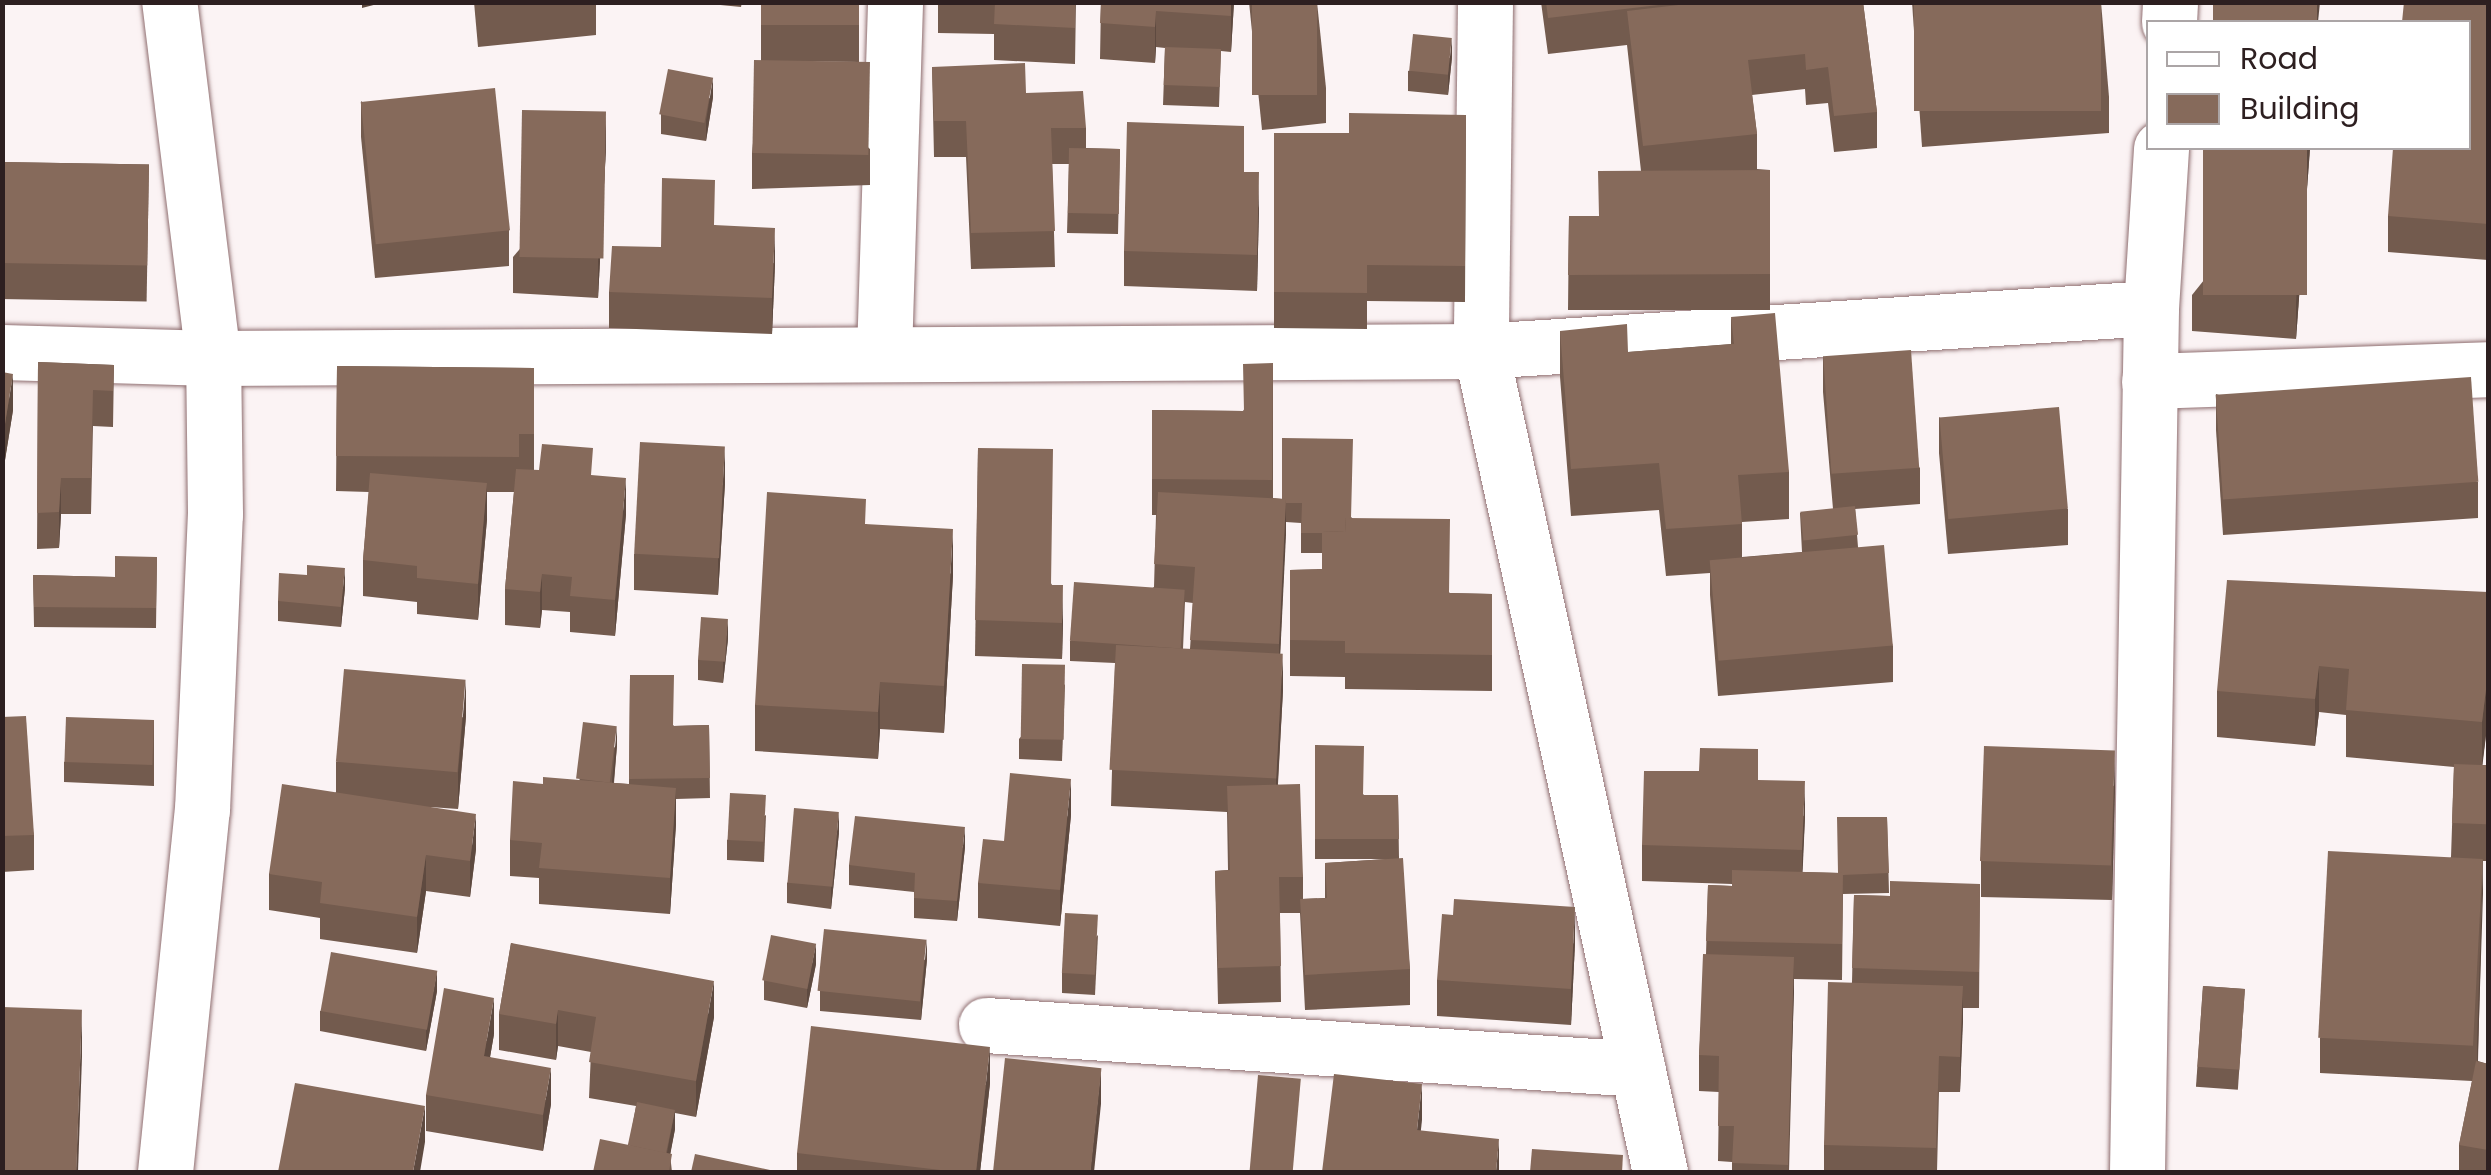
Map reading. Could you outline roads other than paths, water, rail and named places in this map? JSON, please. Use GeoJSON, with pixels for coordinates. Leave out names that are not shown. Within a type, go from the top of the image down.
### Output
{"type":"FeatureCollection","features":[{"type":"Feature","properties":{"kind":"street"},"geometry":{"type":"LineString","coordinates":[[165,1172],[202,810],[214,514],[213,358],[169,2]]}},
{"type":"Feature","properties":{"kind":"street"},"geometry":{"type":"LineString","coordinates":[[884,354],[895,2]]}},
{"type":"Feature","properties":{"kind":"street"},"geometry":{"type":"LineString","coordinates":[[1485,2],[1482,351],[1660,1172]]}},
{"type":"Feature","properties":{"kind":"street"},"geometry":{"type":"LineString","coordinates":[[2137,1172],[2150,308],[2161,150]]}},
{"type":"Feature","properties":{"kind":"street"},"geometry":{"type":"LineString","coordinates":[[2,352],[213,358],[1482,351],[2150,308]]}},
{"type":"Feature","properties":{"kind":"street"},"geometry":{"type":"LineString","coordinates":[[2149,381],[2488,368]]}},
{"type":"Feature","properties":{"kind":"street"},"geometry":{"type":"LineString","coordinates":[[986,1025],[1638,1069]]}}]}
